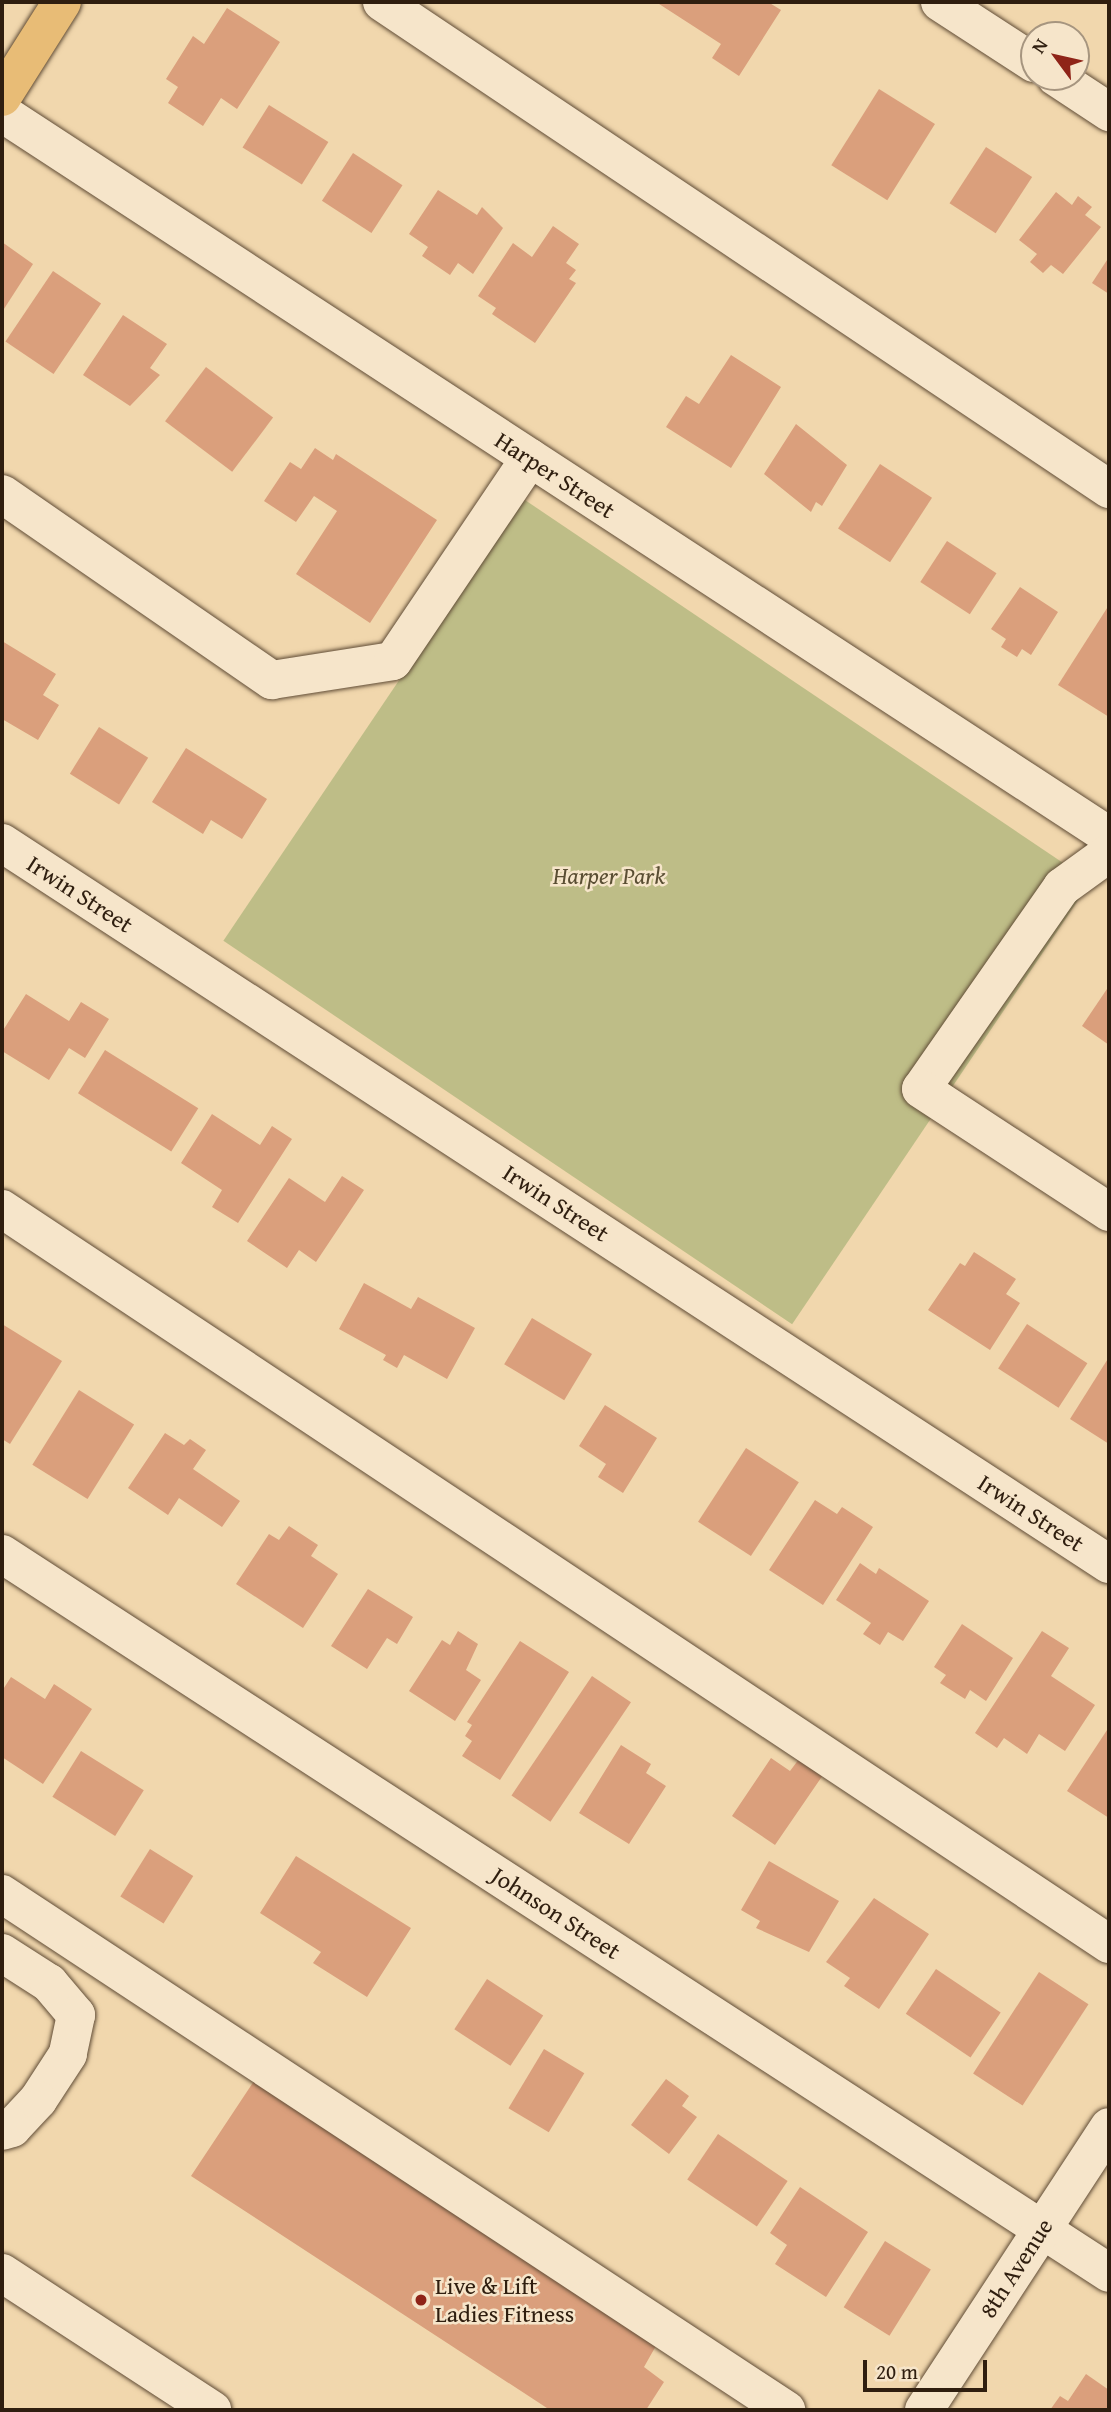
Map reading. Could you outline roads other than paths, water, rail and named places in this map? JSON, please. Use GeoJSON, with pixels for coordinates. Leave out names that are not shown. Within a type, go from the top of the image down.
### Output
{"type":"FeatureCollection","features":[{"type":"Feature","properties":{"kind":"main road"},"geometry":{"type":"LineString","coordinates":[[2,97],[62,2]]}},
{"type":"Feature","properties":{"kind":"street"},"geometry":{"type":"LineString","coordinates":[[382,2],[1109,489]]}},
{"type":"Feature","properties":{"kind":"street"},"geometry":{"type":"LineString","coordinates":[[940,2],[1020,54]]}},
{"type":"Feature","properties":{"kind":"street"},"geometry":{"type":"LineString","coordinates":[[1078,91],[1109,111]]}},
{"type":"Feature","properties":{"kind":"street","name":"Harper Street"},"geometry":{"type":"LineString","coordinates":[[2,113],[1109,836]]}},
{"type":"Feature","properties":{"kind":"street"},"geometry":{"type":"LineString","coordinates":[[2,494],[272,680],[393,661],[530,458]]}},
{"type":"Feature","properties":{"kind":"street","name":"Irwin Street"},"geometry":{"type":"LineString","coordinates":[[2,842],[1109,1564]]}},
{"type":"Feature","properties":{"kind":"street"},"geometry":{"type":"LineString","coordinates":[[1109,853],[1062,887],[921,1089],[1109,1212]]}},
{"type":"Feature","properties":{"kind":"street"},"geometry":{"type":"LineString","coordinates":[[2,1209],[1109,1944]]}},
{"type":"Feature","properties":{"kind":"street","name":"Johnson Street"},"geometry":{"type":"LineString","coordinates":[[2,1554],[1109,2273]]}},
{"type":"Feature","properties":{"kind":"street"},"geometry":{"type":"LineString","coordinates":[[2,1894],[786,2410]]}},
{"type":"Feature","properties":{"kind":"street"},"geometry":{"type":"LineString","coordinates":[[2,1953],[49,1983],[76,2015],[68,2054],[38,2100],[12,2128],[2,2131]]}},
{"type":"Feature","properties":{"kind":"street","name":"8th Avenue"},"geometry":{"type":"LineString","coordinates":[[924,2410],[1109,2127]]}},
{"type":"Feature","properties":{"kind":"street"},"geometry":{"type":"LineString","coordinates":[[2,2273],[212,2410]]}},
{"type":"Feature","properties":{"kind":"place","name":"Live & Lift Ladies Fitness"},"geometry":{"type":"Point","coordinates":[421,2300]}},
{"type":"Feature","properties":{"kind":"park label","name":"Harper Park"},"geometry":{"type":"Point","coordinates":[609,876]}}]}
